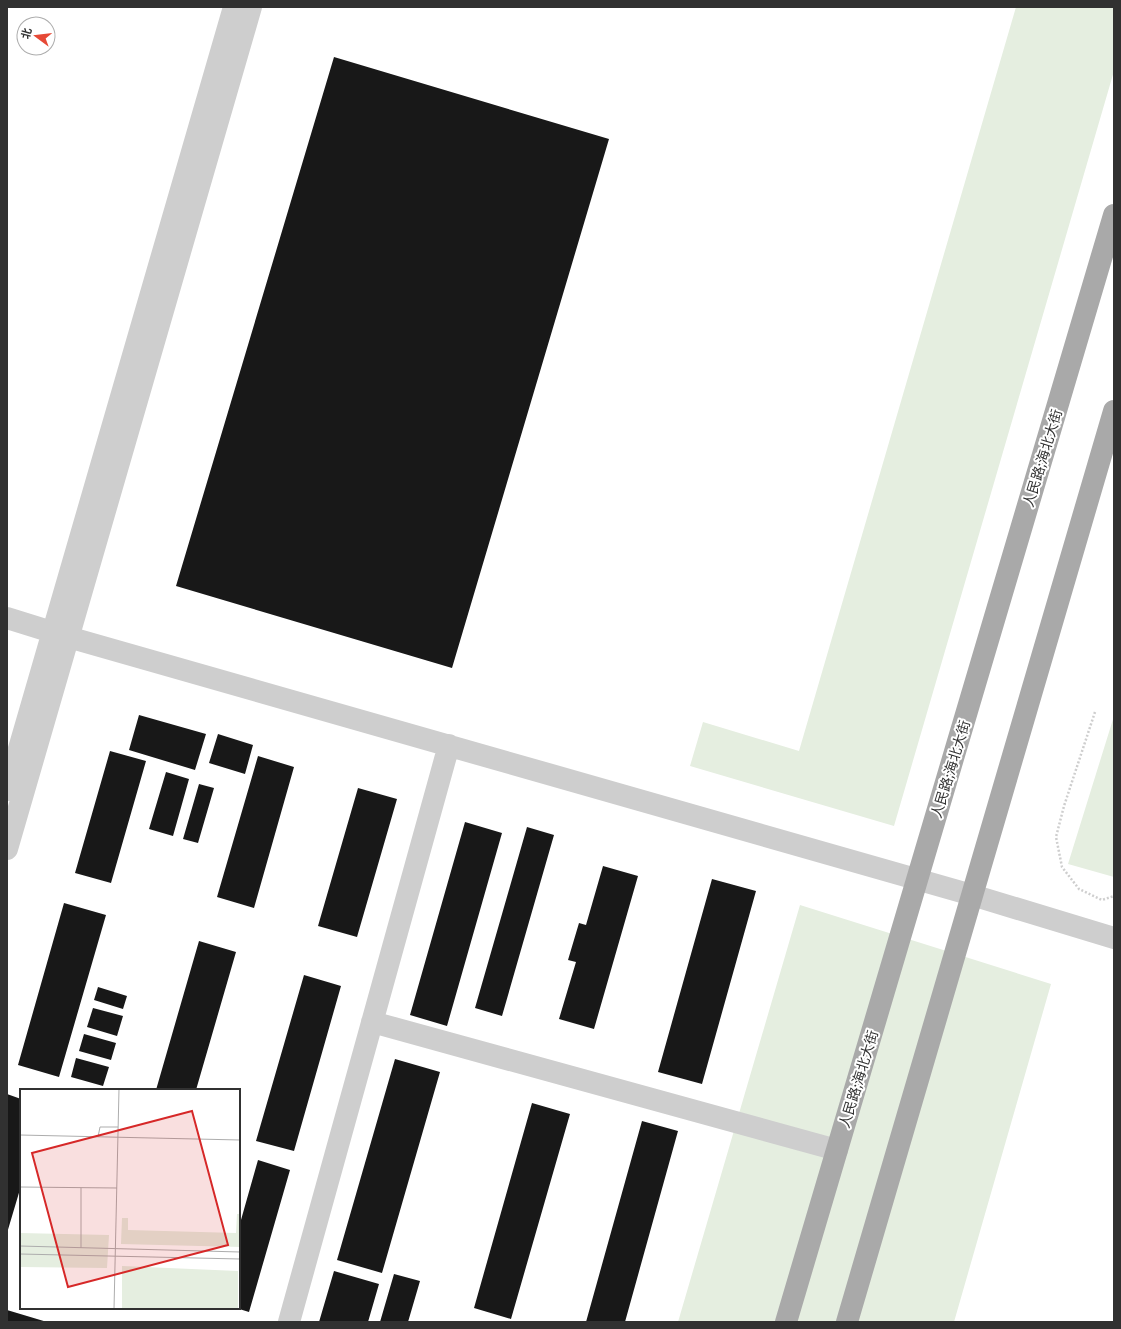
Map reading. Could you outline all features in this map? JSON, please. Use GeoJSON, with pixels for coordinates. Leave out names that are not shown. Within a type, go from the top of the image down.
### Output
{"type":"FeatureCollection","features":[{"type":"Feature","properties":{"kind":"main road","name":"人民路;海北大街"},"geometry":{"type":"LineString","coordinates":[[786,1322],[1114,215]]}},
{"type":"Feature","properties":{"kind":"main road"},"geometry":{"type":"LineString","coordinates":[[847,1322],[1114,411]]}},
{"type":"Feature","properties":{"kind":"street"},"geometry":{"type":"LineString","coordinates":[[7,850],[60,635],[234,7]]}},
{"type":"Feature","properties":{"kind":"street"},"geometry":{"type":"LineString","coordinates":[[8,786],[60,635],[251,7]]}},
{"type":"Feature","properties":{"kind":"street"},"geometry":{"type":"LineString","coordinates":[[7,618],[60,635],[972,895],[1114,938]]}},
{"type":"Feature","properties":{"kind":"street"},"geometry":{"type":"LineString","coordinates":[[289,1322],[449,745]]}},
{"type":"Feature","properties":{"kind":"street"},"geometry":{"type":"LineString","coordinates":[[372,1022],[837,1150]]}},
{"type":"Feature","properties":{"kind":"path"},"geometry":{"type":"LineString","coordinates":[[1095,712],[1064,806],[1056,837],[1062,867],[1079,889],[1102,900],[1114,896]]}},
{"type":"Feature","properties":{"kind":"shaded area"},"geometry":{"type":"Polygon","coordinates":[[[1016,7],[1114,7],[1114,71],[894,826],[690,766],[703,722],[799,751],[1016,7]]]}},
{"type":"Feature","properties":{"kind":"shaded area"},"geometry":{"type":"Polygon","coordinates":[[[1114,716],[1114,877],[1068,864],[1114,716]]]}},
{"type":"Feature","properties":{"kind":"shaded area"},"geometry":{"type":"Polygon","coordinates":[[[800,905],[1051,984],[954,1322],[678,1322],[800,905]]]}},
{"type":"Feature","properties":{"kind":"building"},"geometry":{"type":"Polygon","coordinates":[[[334,57],[609,139],[452,668],[176,586],[334,57]]]}},
{"type":"Feature","properties":{"kind":"building"},"geometry":{"type":"Polygon","coordinates":[[[139,715],[206,734],[195,770],[129,750],[139,715]]]}},
{"type":"Feature","properties":{"kind":"building"},"geometry":{"type":"Polygon","coordinates":[[[218,734],[253,745],[245,774],[209,763],[218,734]]]}},
{"type":"Feature","properties":{"kind":"building"},"geometry":{"type":"Polygon","coordinates":[[[110,751],[146,761],[111,883],[75,873],[110,751]]]}},
{"type":"Feature","properties":{"kind":"building"},"geometry":{"type":"Polygon","coordinates":[[[258,756],[294,767],[254,908],[217,897],[258,756]]]}},
{"type":"Feature","properties":{"kind":"building"},"geometry":{"type":"Polygon","coordinates":[[[166,772],[189,779],[173,836],[149,829],[166,772]]]}},
{"type":"Feature","properties":{"kind":"building"},"geometry":{"type":"Polygon","coordinates":[[[199,784],[214,788],[198,843],[183,839],[199,784]]]}},
{"type":"Feature","properties":{"kind":"building"},"geometry":{"type":"Polygon","coordinates":[[[358,788],[397,799],[357,937],[318,926],[358,788]]]}},
{"type":"Feature","properties":{"kind":"building"},"geometry":{"type":"Polygon","coordinates":[[[465,822],[502,833],[447,1026],[410,1015],[465,822]]]}},
{"type":"Feature","properties":{"kind":"building"},"geometry":{"type":"Polygon","coordinates":[[[527,827],[554,835],[502,1016],[475,1008],[527,827]]]}},
{"type":"Feature","properties":{"kind":"building"},"geometry":{"type":"Polygon","coordinates":[[[603,866],[638,876],[594,1029],[559,1019],[576,962],[568,960],[579,923],[586,925],[603,866]]]}},
{"type":"Feature","properties":{"kind":"building"},"geometry":{"type":"Polygon","coordinates":[[[712,879],[756,891],[702,1084],[658,1072],[712,879]]]}},
{"type":"Feature","properties":{"kind":"building"},"geometry":{"type":"Polygon","coordinates":[[[64,903],[106,915],[59,1077],[18,1065],[64,903]]]}},
{"type":"Feature","properties":{"kind":"building"},"geometry":{"type":"Polygon","coordinates":[[[199,941],[236,952],[196,1089],[156,1089],[199,941]]]}},
{"type":"Feature","properties":{"kind":"building"},"geometry":{"type":"Polygon","coordinates":[[[304,975],[341,986],[294,1151],[256,1141],[304,975]]]}},
{"type":"Feature","properties":{"kind":"building"},"geometry":{"type":"Polygon","coordinates":[[[98,987],[127,996],[123,1009],[94,1000],[98,987]]]}},
{"type":"Feature","properties":{"kind":"building"},"geometry":{"type":"Polygon","coordinates":[[[93,1008],[123,1016],[117,1036],[87,1027],[93,1008]]]}},
{"type":"Feature","properties":{"kind":"building"},"geometry":{"type":"Polygon","coordinates":[[[84,1034],[116,1043],[111,1060],[79,1051],[84,1034]]]}},
{"type":"Feature","properties":{"kind":"building"},"geometry":{"type":"Polygon","coordinates":[[[76,1058],[109,1067],[103,1086],[71,1077],[76,1058]]]}},
{"type":"Feature","properties":{"kind":"building"},"geometry":{"type":"Polygon","coordinates":[[[395,1059],[440,1072],[382,1273],[337,1260],[395,1059]]]}},
{"type":"Feature","properties":{"kind":"building"},"geometry":{"type":"Polygon","coordinates":[[[7,1094],[20,1099],[20,1189],[7,1233],[7,1094]]]}},
{"type":"Feature","properties":{"kind":"building"},"geometry":{"type":"Polygon","coordinates":[[[532,1103],[570,1114],[511,1319],[474,1308],[532,1103]]]}},
{"type":"Feature","properties":{"kind":"building"},"geometry":{"type":"Polygon","coordinates":[[[642,1121],[678,1131],[625,1322],[586,1322],[642,1121]]]}},
{"type":"Feature","properties":{"kind":"building"},"geometry":{"type":"Polygon","coordinates":[[[258,1160],[290,1170],[249,1312],[239,1309],[240,1223],[258,1160]]]}},
{"type":"Feature","properties":{"kind":"building"},"geometry":{"type":"Polygon","coordinates":[[[334,1271],[379,1284],[368,1322],[319,1322],[334,1271]]]}},
{"type":"Feature","properties":{"kind":"building"},"geometry":{"type":"Polygon","coordinates":[[[394,1274],[420,1281],[408,1322],[380,1322],[394,1274]]]}},
{"type":"Feature","properties":{"kind":"building"},"geometry":{"type":"Polygon","coordinates":[[[7,1310],[47,1322],[7,1322],[7,1310]]]}}]}
